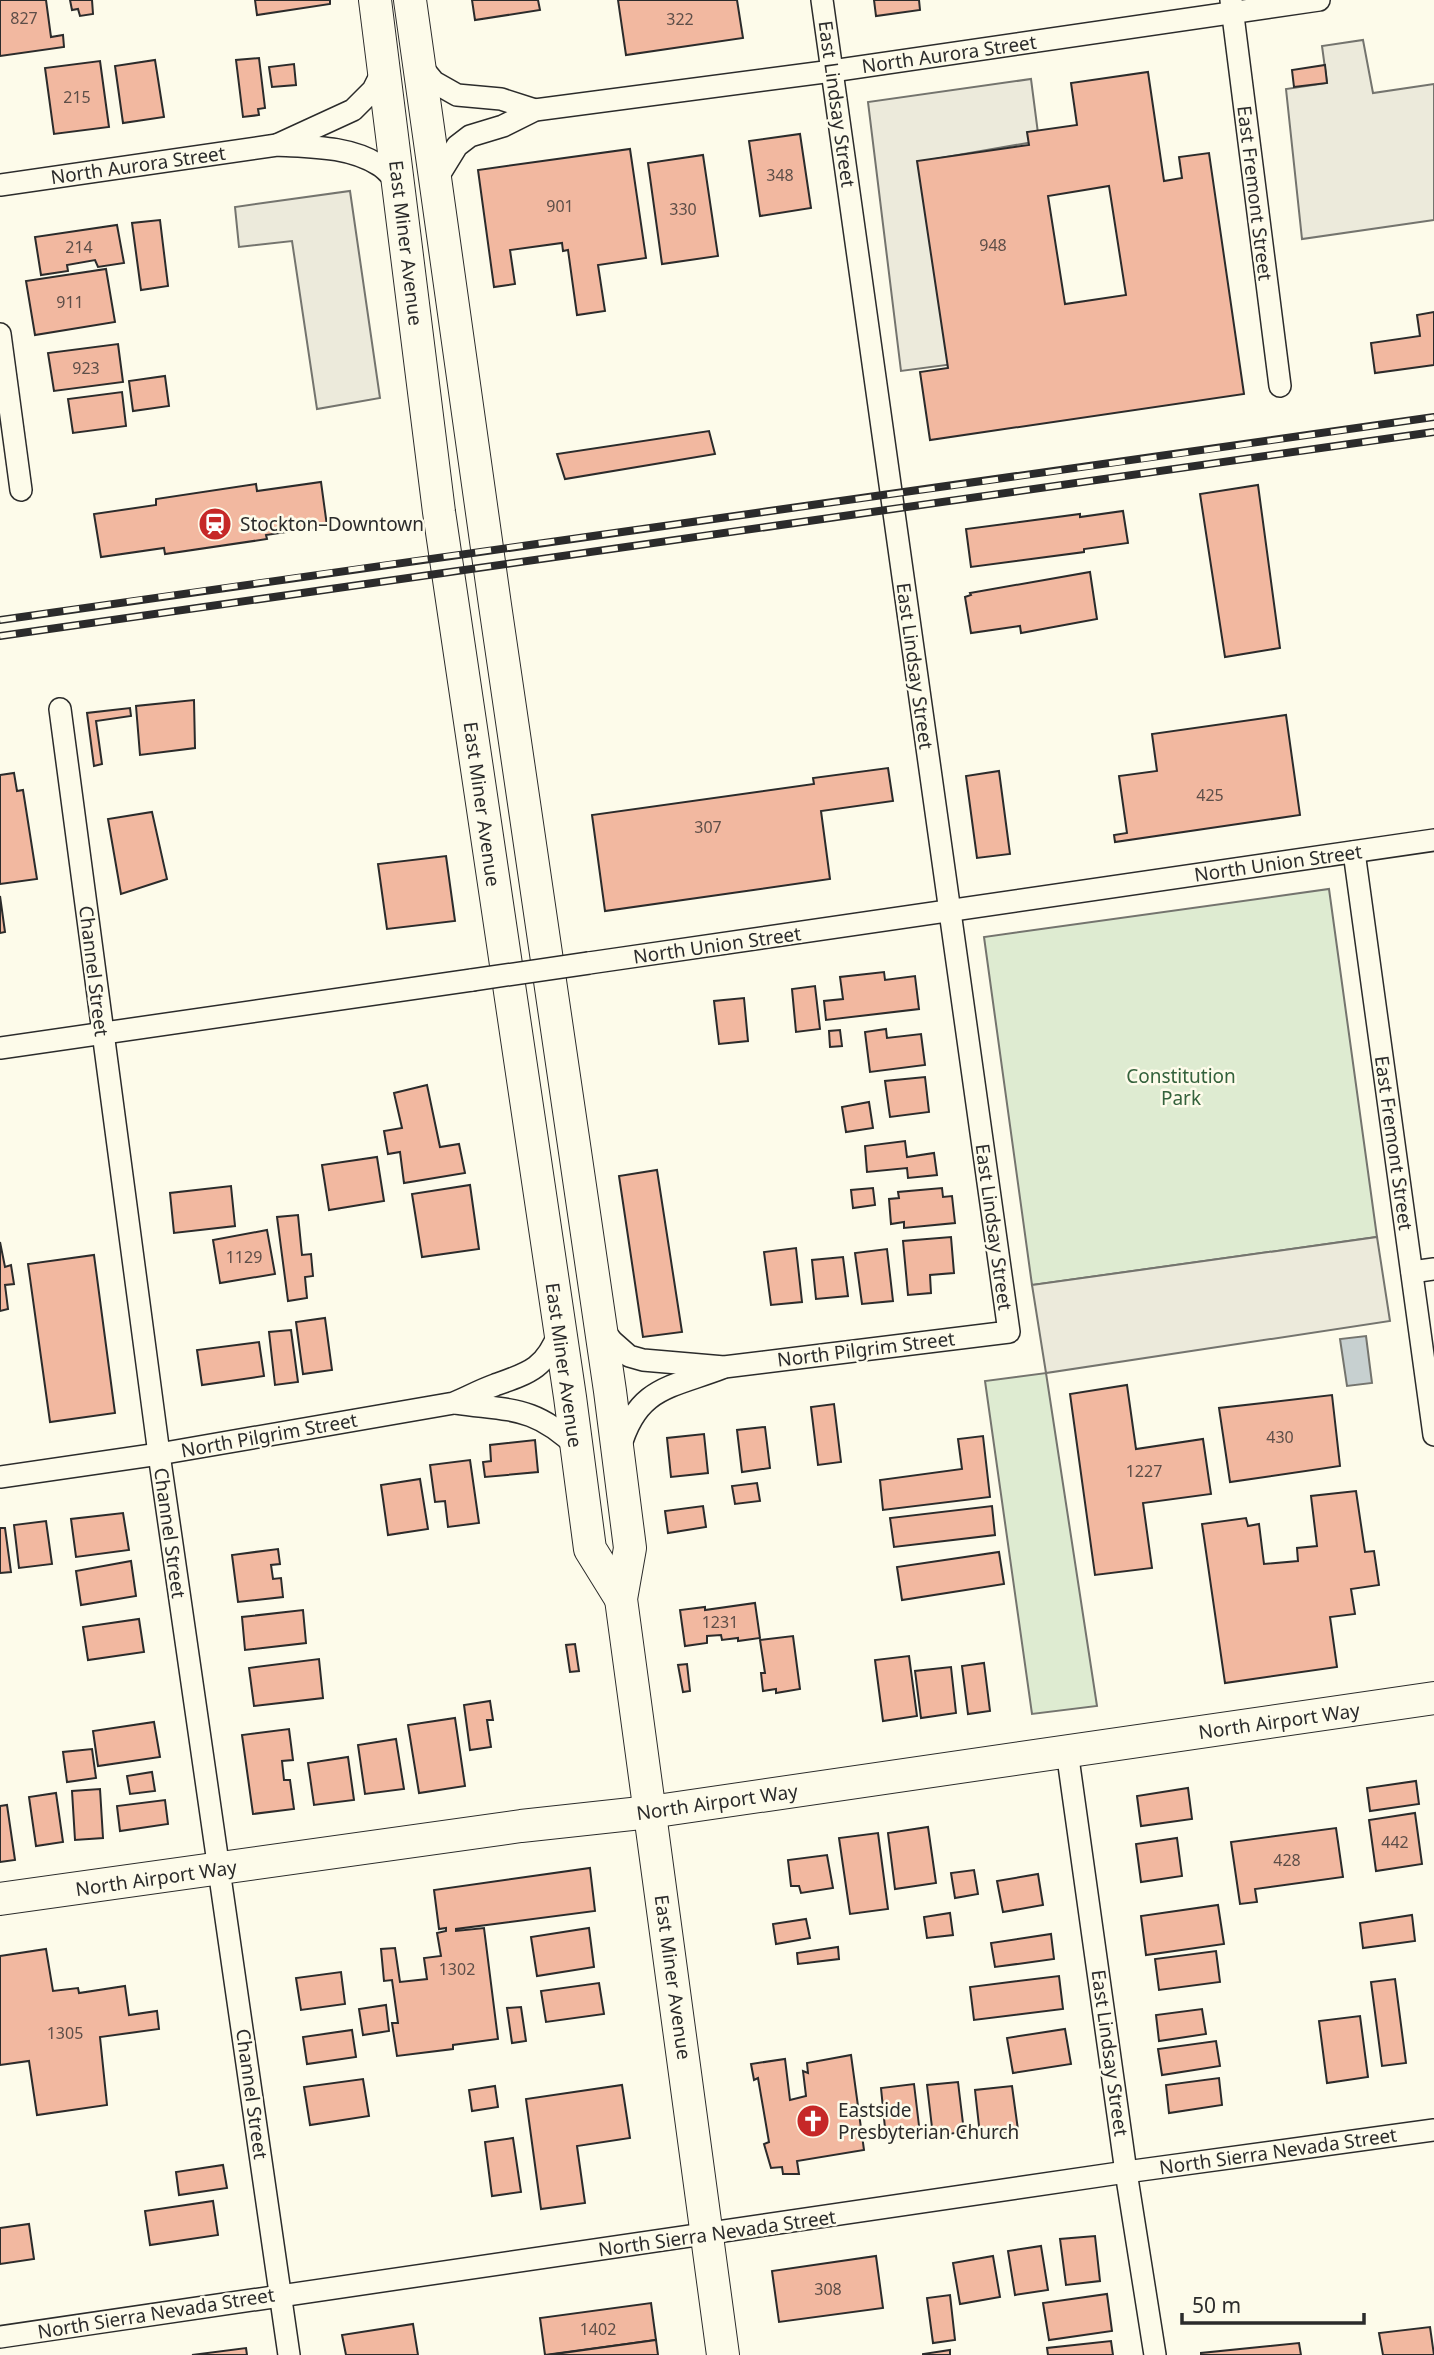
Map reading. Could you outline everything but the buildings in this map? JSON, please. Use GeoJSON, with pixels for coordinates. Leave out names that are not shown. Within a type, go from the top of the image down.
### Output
{"type":"FeatureCollection","features":[{"type":"Feature","properties":{"kind":"main road","name":"East Miner Avenue"},"geometry":{"type":"LineString","coordinates":[[375,0],[439,512],[590,1549],[621,1599]]}},
{"type":"Feature","properties":{"kind":"main road","name":"East Miner Avenue"},"geometry":{"type":"LineString","coordinates":[[410,0],[618,1455],[630,1548],[621,1599],[723,2355]]}},
{"type":"Feature","properties":{"kind":"main road","name":"North Airport Way"},"geometry":{"type":"LineString","coordinates":[[0,1899],[521,1826],[650,1812],[1434,1698]]}},
{"type":"Feature","properties":{"kind":"street","name":"East Lindsay Street"},"geometry":{"type":"LineString","coordinates":[[822,0],[1009,1332]]}},
{"type":"Feature","properties":{"kind":"street","name":"North Aurora Street"},"geometry":{"type":"LineString","coordinates":[[436,180],[457,146],[470,136],[503,126],[536,110],[832,71],[1231,6],[1320,0]]}},
{"type":"Feature","properties":{"kind":"street","name":"East Fremont Street"},"geometry":{"type":"LineString","coordinates":[[1231,6],[1280,386]]}},
{"type":"Feature","properties":{"kind":"street","name":"North Aurora Street"},"geometry":{"type":"LineString","coordinates":[[420,65],[434,82],[457,95],[501,99],[536,110]]}},
{"type":"Feature","properties":{"kind":"street","name":"North Aurora Street"},"geometry":{"type":"LineString","coordinates":[[277,145],[353,110],[373,90],[384,68]]}},
{"type":"Feature","properties":{"kind":"street","name":"North Aurora Street"},"geometry":{"type":"LineString","coordinates":[[0,185],[277,145],[359,155],[381,166],[399,184]]}},
{"type":"Feature","properties":{"kind":"street"},"geometry":{"type":"LineString","coordinates":[[0,334],[21,490]]}},
{"type":"Feature","properties":{"kind":"street","name":"Channel Street"},"geometry":{"type":"LineString","coordinates":[[60,709],[159,1454],[289,2355]]}},
{"type":"Feature","properties":{"kind":"street","name":"North Union Street"},"geometry":{"type":"LineString","coordinates":[[0,1048],[1434,840]]}},
{"type":"Feature","properties":{"kind":"street","name":"East Fremont Street"},"geometry":{"type":"LineString","coordinates":[[1354,852],[1434,1435]]}},
{"type":"Feature","properties":{"kind":"street"},"geometry":{"type":"LineString","coordinates":[[1412,1272],[1434,1269]]}},
{"type":"Feature","properties":{"kind":"street","name":"North Pilgrim Street"},"geometry":{"type":"LineString","coordinates":[[600,1325],[612,1341],[629,1356],[643,1360],[724,1367],[1009,1332]]}},
{"type":"Feature","properties":{"kind":"street","name":"North Pilgrim Street"},"geometry":{"type":"LineString","coordinates":[[0,1477],[159,1454],[454,1403],[522,1377],[536,1368],[552,1351],[559,1330]]}},
{"type":"Feature","properties":{"kind":"street","name":"North Pilgrim Street"},"geometry":{"type":"LineString","coordinates":[[618,1455],[625,1430],[637,1409],[648,1398],[661,1390],[724,1367]]}},
{"type":"Feature","properties":{"kind":"street","name":"North Pilgrim Street"},"geometry":{"type":"LineString","coordinates":[[454,1403],[516,1410],[536,1416],[557,1428],[577,1447]]}},
{"type":"Feature","properties":{"kind":"street","name":"East Lindsay Street"},"geometry":{"type":"LineString","coordinates":[[1068,1751],[1126,2172],[1155,2355]]}},
{"type":"Feature","properties":{"kind":"street","name":"North Sierra Nevada Street"},"geometry":{"type":"LineString","coordinates":[[0,2337],[280,2294],[1434,2130]]}},
{"type":"Feature","properties":{"kind":"green space","name":"Constitution Park"},"geometry":{"type":"Polygon","coordinates":[[[1329,889],[1377,1237],[1032,1285],[984,937],[1329,889]]]}},
{"type":"Feature","properties":{"kind":"green space"},"geometry":{"type":"Polygon","coordinates":[[[1046,1373],[1097,1706],[1032,1714],[985,1381],[1046,1373]]]}},
{"type":"Feature","properties":{"kind":"shaded area"},"geometry":{"type":"Polygon","coordinates":[[[1363,40],[1373,93],[1434,84],[1434,220],[1302,239],[1286,89],[1327,83],[1322,46],[1363,40]]]}},
{"type":"Feature","properties":{"kind":"shaded area"},"geometry":{"type":"Polygon","coordinates":[[[1031,79],[1039,141],[929,160],[954,364],[901,371],[868,102],[1031,79]]]}},
{"type":"Feature","properties":{"kind":"shaded area"},"geometry":{"type":"Polygon","coordinates":[[[350,191],[380,398],[317,409],[292,241],[239,247],[235,207],[350,191]]]}},
{"type":"Feature","properties":{"kind":"shaded area"},"geometry":{"type":"Polygon","coordinates":[[[1377,1237],[1390,1321],[1046,1373],[1032,1285],[1377,1237]]]}},
{"type":"Feature","properties":{"kind":"shaded area"},"geometry":{"type":"Polygon","coordinates":[[[1366,1336],[1372,1383],[1347,1386],[1340,1339],[1366,1336]]]}},
{"type":"Feature","properties":{"kind":"railway"},"geometry":{"type":"LineString","coordinates":[[0,620],[1434,417]]}},
{"type":"Feature","properties":{"kind":"railway"},"geometry":{"type":"LineString","coordinates":[[0,636],[1434,432]]}},
{"type":"Feature","properties":{"kind":"place","name":"Stockton–Downtown"},"geometry":{"type":"Point","coordinates":[215,524]}},
{"type":"Feature","properties":{"kind":"place","name":"Eastside Presbyterian Church"},"geometry":{"type":"Point","coordinates":[813,2121]}}]}
